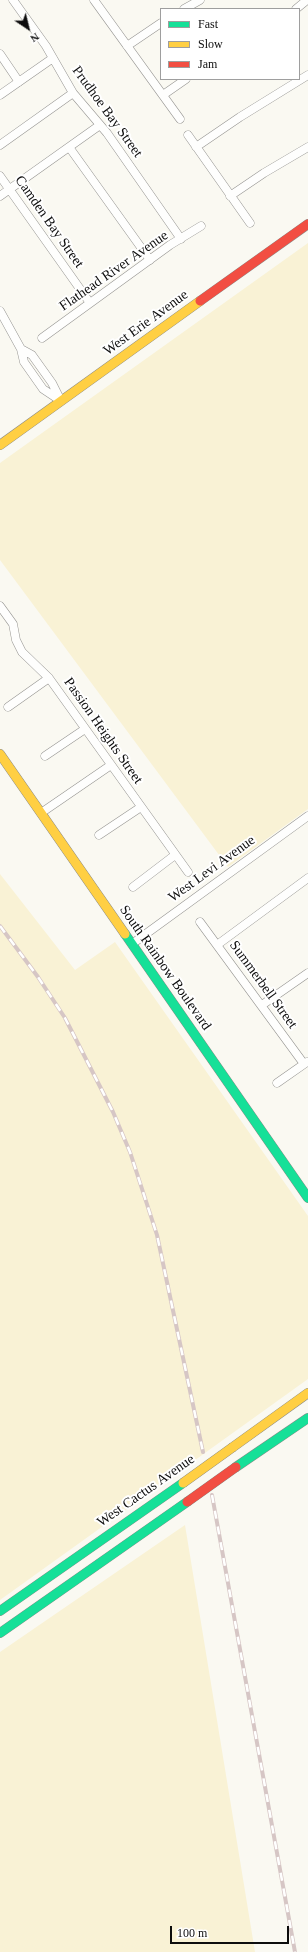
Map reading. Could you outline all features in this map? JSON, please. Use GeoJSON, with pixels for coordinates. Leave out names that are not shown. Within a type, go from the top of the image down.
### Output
{"type":"FeatureCollection","features":[{"type":"Feature","properties":{"kind":"street","name":"Prudhoe Bay Street"},"geometry":{"type":"LineString","coordinates":[[13,0],[53,58],[73,93],[100,125],[181,239]]}},
{"type":"Feature","properties":{"kind":"street"},"geometry":{"type":"LineString","coordinates":[[94,0],[180,119]]}},
{"type":"Feature","properties":{"kind":"street"},"geometry":{"type":"LineString","coordinates":[[186,8],[200,0]]}},
{"type":"Feature","properties":{"kind":"street"},"geometry":{"type":"LineString","coordinates":[[297,8],[307,0]]}},
{"type":"Feature","properties":{"kind":"street"},"geometry":{"type":"LineString","coordinates":[[128,46],[160,24]]}},
{"type":"Feature","properties":{"kind":"street"},"geometry":{"type":"LineString","coordinates":[[0,54],[19,82]]}},
{"type":"Feature","properties":{"kind":"street"},"geometry":{"type":"LineString","coordinates":[[0,95],[53,58]]}},
{"type":"Feature","properties":{"kind":"street"},"geometry":{"type":"LineString","coordinates":[[163,95],[185,80]]}},
{"type":"Feature","properties":{"kind":"street"},"geometry":{"type":"LineString","coordinates":[[196,146],[222,128],[300,80]]}},
{"type":"Feature","properties":{"kind":"street"},"geometry":{"type":"LineString","coordinates":[[0,145],[73,93]]}},
{"type":"Feature","properties":{"kind":"street"},"geometry":{"type":"LineString","coordinates":[[0,196],[100,125]]}},
{"type":"Feature","properties":{"kind":"street"},"geometry":{"type":"LineString","coordinates":[[188,135],[250,223]]}},
{"type":"Feature","properties":{"kind":"street"},"geometry":{"type":"LineString","coordinates":[[69,147],[150,260]]}},
{"type":"Feature","properties":{"kind":"street"},"geometry":{"type":"LineString","coordinates":[[230,196],[264,172],[308,147]]}},
{"type":"Feature","properties":{"kind":"street","name":"Camden Bay Street"},"geometry":{"type":"LineString","coordinates":[[0,176],[90,303]]}},
{"type":"Feature","properties":{"kind":"street","name":"West Erie Avenue"},"geometry":{"type":"LineString","coordinates":[[0,445],[308,224]]}},
{"type":"Feature","properties":{"kind":"street","name":"Flathead River Avenue"},"geometry":{"type":"LineString","coordinates":[[42,338],[150,260],[201,226]]}},
{"type":"Feature","properties":{"kind":"street"},"geometry":{"type":"LineString","coordinates":[[0,310],[21,349],[32,355],[52,383],[61,401]]}},
{"type":"Feature","properties":{"kind":"street","name":"Passion Heights Street"},"geometry":{"type":"LineString","coordinates":[[0,606],[13,624],[16,640],[22,652],[49,678],[188,872]]}},
{"type":"Feature","properties":{"kind":"street"},"geometry":{"type":"LineString","coordinates":[[8,707],[49,678]]}},
{"type":"Feature","properties":{"kind":"street"},"geometry":{"type":"LineString","coordinates":[[45,756],[85,729]]}},
{"type":"Feature","properties":{"kind":"street","name":"South Rainbow Boulevard"},"geometry":{"type":"LineString","coordinates":[[0,754],[308,1198]]}},
{"type":"Feature","properties":{"kind":"street"},"geometry":{"type":"LineString","coordinates":[[41,814],[111,765]]}},
{"type":"Feature","properties":{"kind":"street"},"geometry":{"type":"LineString","coordinates":[[99,835],[141,807]]}},
{"type":"Feature","properties":{"kind":"street","name":"West Levi Avenue"},"geometry":{"type":"LineString","coordinates":[[132,944],[308,816]]}},
{"type":"Feature","properties":{"kind":"street"},"geometry":{"type":"LineString","coordinates":[[133,887],[175,855]]}},
{"type":"Feature","properties":{"kind":"street"},"geometry":{"type":"LineString","coordinates":[[217,945],[308,878]]}},
{"type":"Feature","properties":{"kind":"street","name":"Summerbell Street"},"geometry":{"type":"LineString","coordinates":[[200,922],[306,1063]]}},
{"type":"Feature","properties":{"kind":"street"},"geometry":{"type":"LineString","coordinates":[[262,1005],[308,973]]}},
{"type":"Feature","properties":{"kind":"street"},"geometry":{"type":"LineString","coordinates":[[277,1083],[306,1063]]}},
{"type":"Feature","properties":{"kind":"street","name":"West Cactus Avenue"},"geometry":{"type":"LineString","coordinates":[[0,1611],[183,1483],[308,1393]]}},
{"type":"Feature","properties":{"kind":"street"},"geometry":{"type":"LineString","coordinates":[[0,1632],[308,1418]]}},
{"type":"Feature","properties":{"kind":"sand"},"geometry":{"type":"Polygon","coordinates":[[[308,243],[308,809],[228,867],[0,560],[0,463],[308,243]]]}},
{"type":"Feature","properties":{"kind":"sand"},"geometry":{"type":"Polygon","coordinates":[[[0,874],[75,970],[115,942],[308,1216],[308,1379],[0,1600],[0,874]]]}},
{"type":"Feature","properties":{"kind":"sand"},"geometry":{"type":"Polygon","coordinates":[[[185,1525],[255,1952],[0,1952],[0,1652],[185,1525]]]}},
{"type":"Feature","properties":{"kind":"railway"},"geometry":{"type":"LineString","coordinates":[[0,926],[38,977],[65,1018],[113,1112],[130,1152],[157,1235],[203,1452]]}},
{"type":"Feature","properties":{"kind":"railway"},"geometry":{"type":"LineString","coordinates":[[212,1495],[295,1952]]}},
{"type":"Feature","properties":{"kind":"traffic: fast"},"geometry":{"type":"LineString","coordinates":[[125,934],[308,1198]]}},
{"type":"Feature","properties":{"kind":"traffic: fast"},"geometry":{"type":"LineString","coordinates":[[236,1467],[308,1418]]}},
{"type":"Feature","properties":{"kind":"traffic: fast"},"geometry":{"type":"LineString","coordinates":[[0,1611],[183,1483]]}},
{"type":"Feature","properties":{"kind":"traffic: fast"},"geometry":{"type":"LineString","coordinates":[[0,1633],[187,1502]]}},
{"type":"Feature","properties":{"kind":"traffic: slow"},"geometry":{"type":"LineString","coordinates":[[0,445],[200,301]]}},
{"type":"Feature","properties":{"kind":"traffic: slow"},"geometry":{"type":"LineString","coordinates":[[0,754],[125,934]]}},
{"type":"Feature","properties":{"kind":"traffic: slow"},"geometry":{"type":"LineString","coordinates":[[233,1447],[308,1393]]}},
{"type":"Feature","properties":{"kind":"traffic: slow"},"geometry":{"type":"LineString","coordinates":[[183,1483],[233,1447]]}},
{"type":"Feature","properties":{"kind":"traffic: jam"},"geometry":{"type":"LineString","coordinates":[[200,301],[308,224]]}},
{"type":"Feature","properties":{"kind":"traffic: jam"},"geometry":{"type":"LineString","coordinates":[[187,1502],[236,1467]]}}]}
